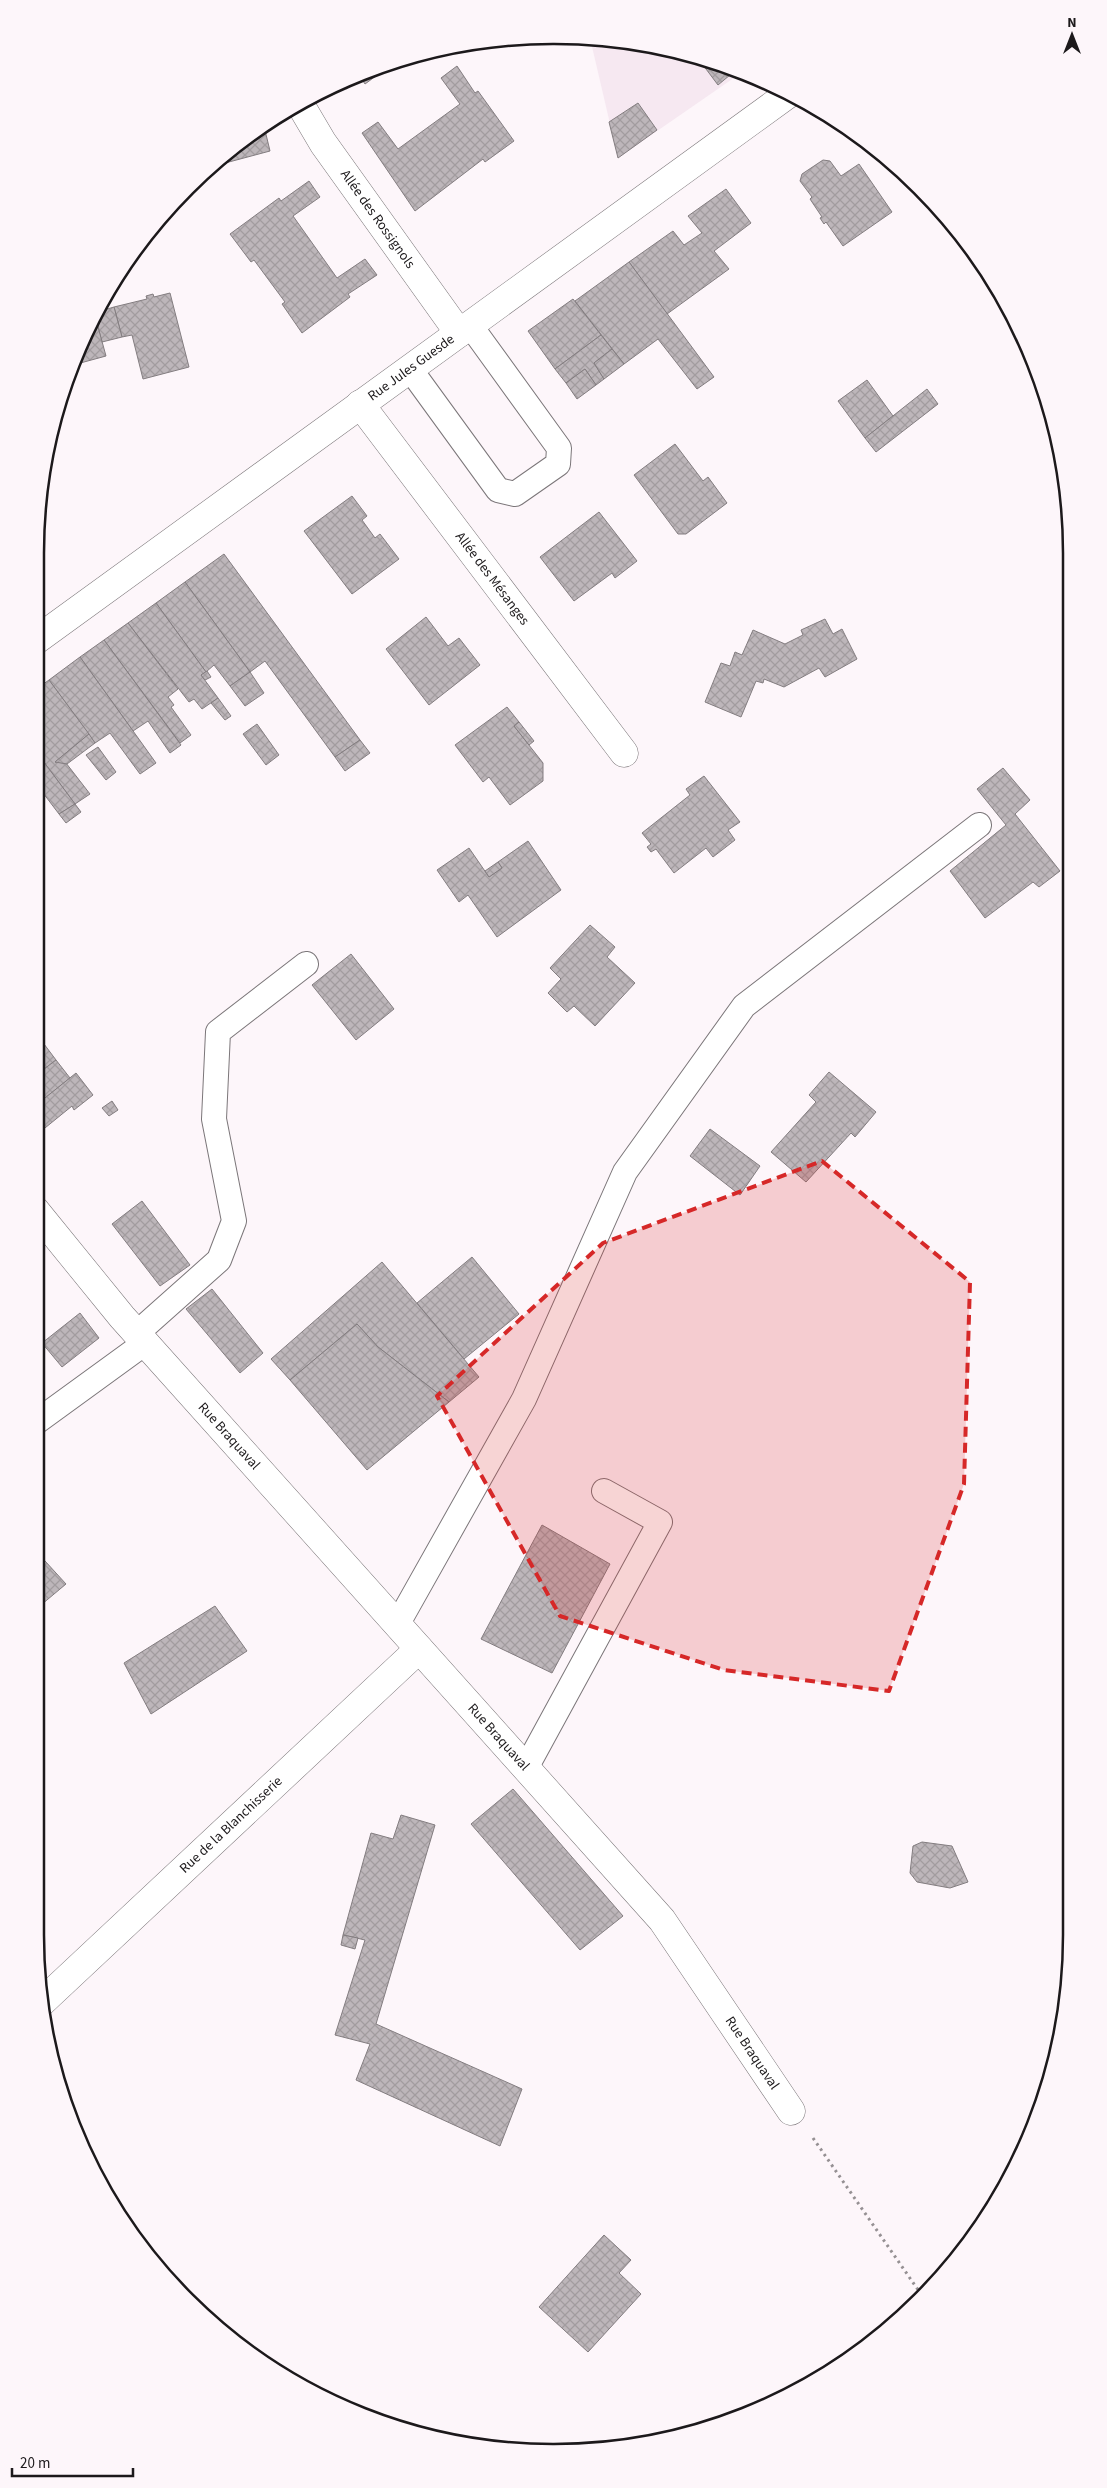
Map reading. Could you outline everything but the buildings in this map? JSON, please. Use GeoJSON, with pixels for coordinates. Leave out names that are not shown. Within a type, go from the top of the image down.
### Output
{"type":"FeatureCollection","features":[{"type":"Feature","properties":{"kind":"street","name":"Rue Jules Guesde"},"geometry":{"type":"LineString","coordinates":[[44,634],[783,98]]}},
{"type":"Feature","properties":{"kind":"street","name":"Allée des Rossignols"},"geometry":{"type":"LineString","coordinates":[[303,110],[323,143],[464,329]]}},
{"type":"Feature","properties":{"kind":"street","name":"Allée des Mésanges"},"geometry":{"type":"LineString","coordinates":[[360,404],[624,753]]}},
{"type":"Feature","properties":{"kind":"street","name":"Rue Braquaval"},"geometry":{"type":"LineString","coordinates":[[44,1221],[141,1338],[662,1920],[791,2111]]}},
{"type":"Feature","properties":{"kind":"street","name":"Rue de la Blanchisserie"},"geometry":{"type":"LineString","coordinates":[[48,1997],[419,1649]]}},
{"type":"Feature","properties":{"kind":"lane"},"geometry":{"type":"LineString","coordinates":[[410,368],[498,490],[515,494],[558,464],[559,448],[464,329]]}},
{"type":"Feature","properties":{"kind":"lane"},"geometry":{"type":"LineString","coordinates":[[397,1625],[524,1399],[625,1172],[744,1006],[979,825]]}},
{"type":"Feature","properties":{"kind":"lane"},"geometry":{"type":"LineString","coordinates":[[44,1416],[141,1338],[219,1260],[234,1221],[214,1119],[218,1032],[306,964]]}},
{"type":"Feature","properties":{"kind":"lane"},"geometry":{"type":"LineString","coordinates":[[526,1768],[660,1522],[604,1491]]}},
{"type":"Feature","properties":{"kind":"path"},"geometry":{"type":"LineString","coordinates":[[791,2111],[808,2131],[918,2290]]}},
{"type":"Feature","properties":{"kind":"highlighted area"},"geometry":{"type":"Polygon","coordinates":[[[822,1161],[970,1282],[964,1484],[889,1691],[724,1670],[560,1616],[437,1396],[603,1243],[822,1161]]]}},
{"type":"Feature","properties":{"kind":"shaded area"},"geometry":{"type":"Polygon","coordinates":[[[592,45],[620,48],[685,61],[734,78],[618,158],[592,45]]]}}]}
